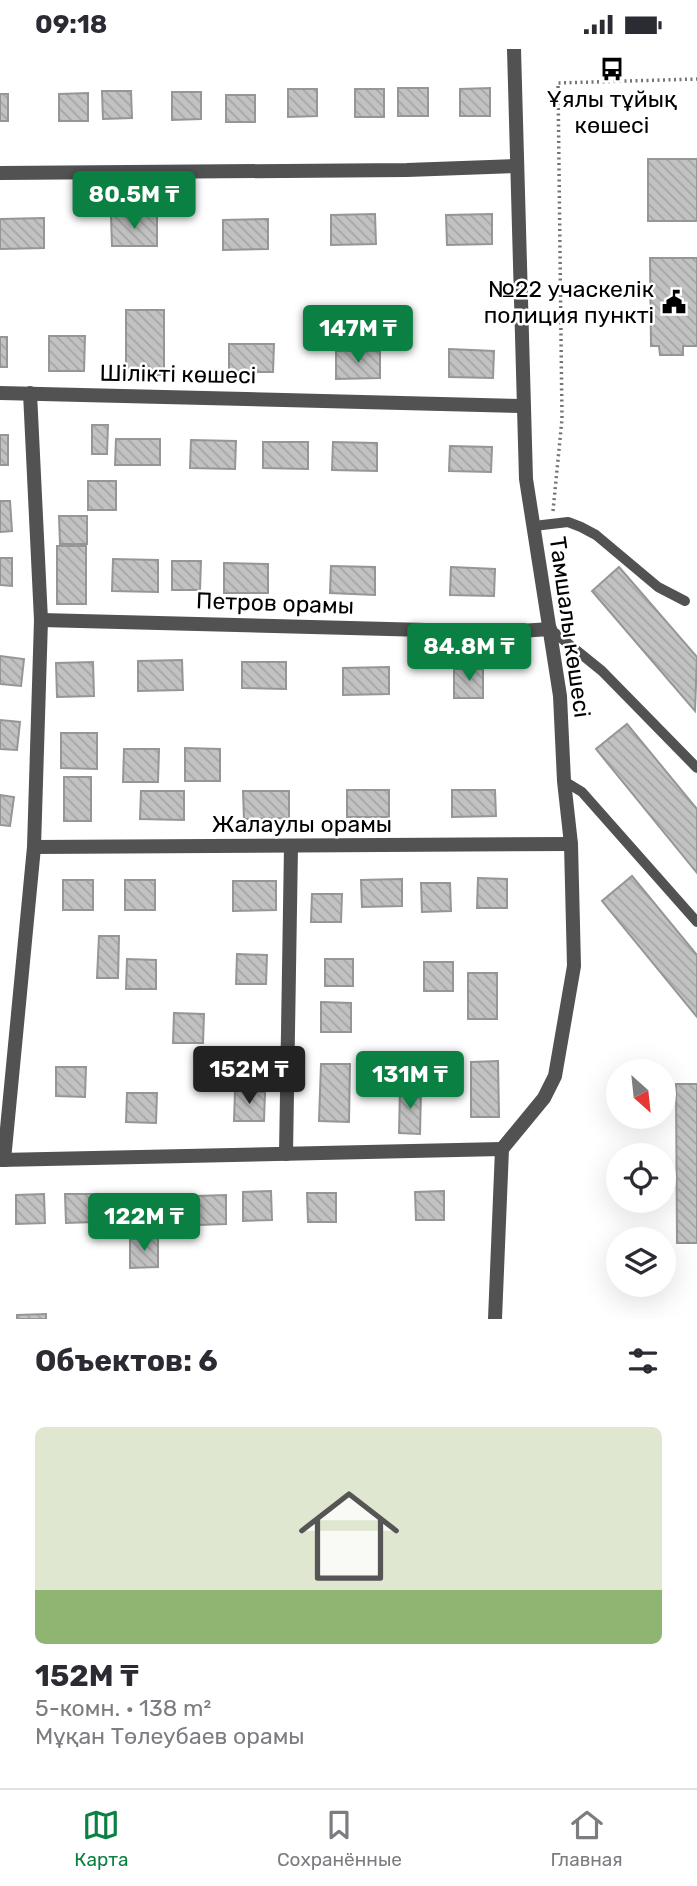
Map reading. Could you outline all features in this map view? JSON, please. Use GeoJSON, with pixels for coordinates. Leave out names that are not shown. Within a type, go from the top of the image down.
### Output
{"type":"FeatureCollection","features":[{"type":"Feature","properties":{"kind":"street","name":"Тамшалы көшесі"},"geometry":{"type":"LineString","coordinates":[[502,1149],[544,1098],[555,1076],[574,966],[571,844],[564,781],[560,696],[526,479],[514,49]]}},
{"type":"Feature","properties":{"kind":"street"},"geometry":{"type":"LineString","coordinates":[[0,173],[407,170],[517,166]]}},
{"type":"Feature","properties":{"kind":"street","name":"Шілікті көшесі"},"geometry":{"type":"LineString","coordinates":[[0,393],[523,406]]}},
{"type":"Feature","properties":{"kind":"street"},"geometry":{"type":"LineString","coordinates":[[30,393],[41,620],[34,847],[2,1160],[502,1149],[495,1319]]}},
{"type":"Feature","properties":{"kind":"street","name":"Петров орамы"},"geometry":{"type":"LineString","coordinates":[[41,620],[503,632],[550,629]]}},
{"type":"Feature","properties":{"kind":"street","name":"Жалаулы орамы"},"geometry":{"type":"LineString","coordinates":[[34,847],[571,844]]}},
{"type":"Feature","properties":{"kind":"street"},"geometry":{"type":"LineString","coordinates":[[286,1154],[291,847]]}},
{"type":"Feature","properties":{"kind":"lane"},"geometry":{"type":"LineString","coordinates":[[534,526],[568,522],[596,535],[657,587],[685,601]]}},
{"type":"Feature","properties":{"kind":"lane"},"geometry":{"type":"LineString","coordinates":[[550,629],[602,671],[697,768]]}},
{"type":"Feature","properties":{"kind":"lane"},"geometry":{"type":"LineString","coordinates":[[564,781],[582,792],[697,922]]}},
{"type":"Feature","properties":{"kind":"path"},"geometry":{"type":"LineString","coordinates":[[552,524],[562,419],[558,83],[697,79]]}},
{"type":"Feature","properties":{"kind":"building"},"geometry":{"type":"Polygon","coordinates":[[[398,88],[428,88],[428,116],[398,116],[398,88]]]}},
{"type":"Feature","properties":{"kind":"building"},"geometry":{"type":"Polygon","coordinates":[[[490,88],[490,116],[460,116],[460,89],[490,88]]]}},
{"type":"Feature","properties":{"kind":"building"},"geometry":{"type":"Polygon","coordinates":[[[288,89],[317,89],[317,116],[288,117],[288,89]]]}},
{"type":"Feature","properties":{"kind":"building"},"geometry":{"type":"Polygon","coordinates":[[[355,89],[384,89],[384,117],[355,117],[355,89]]]}},
{"type":"Feature","properties":{"kind":"building"},"geometry":{"type":"Polygon","coordinates":[[[102,91],[131,91],[132,118],[103,119],[102,91]]]}},
{"type":"Feature","properties":{"kind":"building"},"geometry":{"type":"Polygon","coordinates":[[[172,92],[201,92],[201,119],[172,120],[172,92]]]}},
{"type":"Feature","properties":{"kind":"building"},"geometry":{"type":"Polygon","coordinates":[[[88,93],[88,121],[59,121],[59,94],[88,93]]]}},
{"type":"Feature","properties":{"kind":"building"},"geometry":{"type":"Polygon","coordinates":[[[0,94],[8,94],[8,121],[0,121],[0,94]]]}},
{"type":"Feature","properties":{"kind":"building"},"geometry":{"type":"Polygon","coordinates":[[[226,95],[255,95],[255,122],[226,122],[226,95]]]}},
{"type":"Feature","properties":{"kind":"building"},"geometry":{"type":"Polygon","coordinates":[[[648,159],[697,159],[697,221],[648,221],[648,159]]]}},
{"type":"Feature","properties":{"kind":"building"},"geometry":{"type":"Polygon","coordinates":[[[375,214],[376,244],[331,245],[331,215],[375,214]]]}},
{"type":"Feature","properties":{"kind":"building"},"geometry":{"type":"Polygon","coordinates":[[[492,214],[492,244],[447,245],[446,215],[492,214]]]}},
{"type":"Feature","properties":{"kind":"building"},"geometry":{"type":"Polygon","coordinates":[[[157,215],[157,246],[112,246],[111,216],[157,215]]]}},
{"type":"Feature","properties":{"kind":"building"},"geometry":{"type":"Polygon","coordinates":[[[44,218],[44,248],[0,249],[0,219],[44,218]]]}},
{"type":"Feature","properties":{"kind":"building"},"geometry":{"type":"Polygon","coordinates":[[[268,219],[268,249],[223,250],[223,220],[268,219]]]}},
{"type":"Feature","properties":{"kind":"building","name":"№22 учаскелік полиция пункті"},"geometry":{"type":"Polygon","coordinates":[[[650,258],[697,258],[697,346],[683,346],[683,355],[660,355],[659,346],[651,346],[650,258]]]}},
{"type":"Feature","properties":{"kind":"building"},"geometry":{"type":"Polygon","coordinates":[[[126,310],[164,310],[164,375],[126,375],[126,310]]]}},
{"type":"Feature","properties":{"kind":"building"},"geometry":{"type":"Polygon","coordinates":[[[49,336],[85,336],[84,371],[49,371],[49,336]]]}},
{"type":"Feature","properties":{"kind":"building"},"geometry":{"type":"Polygon","coordinates":[[[0,337],[7,337],[7,367],[0,367],[0,337]]]}},
{"type":"Feature","properties":{"kind":"building"},"geometry":{"type":"Polygon","coordinates":[[[229,344],[274,344],[273,372],[229,372],[229,344]]]}},
{"type":"Feature","properties":{"kind":"building"},"geometry":{"type":"Polygon","coordinates":[[[449,349],[494,351],[493,378],[449,377],[449,349]]]}},
{"type":"Feature","properties":{"kind":"building"},"geometry":{"type":"Polygon","coordinates":[[[336,351],[380,351],[380,378],[336,379],[336,351]]]}},
{"type":"Feature","properties":{"kind":"building"},"geometry":{"type":"Polygon","coordinates":[[[92,425],[108,425],[107,454],[92,454],[92,425]]]}},
{"type":"Feature","properties":{"kind":"building"},"geometry":{"type":"Polygon","coordinates":[[[0,435],[8,435],[8,465],[0,465],[0,435]]]}},
{"type":"Feature","properties":{"kind":"building"},"geometry":{"type":"Polygon","coordinates":[[[116,439],[160,439],[160,465],[115,465],[116,439]]]}},
{"type":"Feature","properties":{"kind":"building"},"geometry":{"type":"Polygon","coordinates":[[[191,440],[236,441],[235,469],[190,468],[191,440]]]}},
{"type":"Feature","properties":{"kind":"building"},"geometry":{"type":"Polygon","coordinates":[[[263,442],[308,442],[308,469],[263,468],[263,442]]]}},
{"type":"Feature","properties":{"kind":"building"},"geometry":{"type":"Polygon","coordinates":[[[333,442],[377,443],[377,471],[332,470],[333,442]]]}},
{"type":"Feature","properties":{"kind":"building"},"geometry":{"type":"Polygon","coordinates":[[[450,446],[492,447],[491,472],[449,471],[450,446]]]}},
{"type":"Feature","properties":{"kind":"building"},"geometry":{"type":"Polygon","coordinates":[[[88,481],[116,481],[116,510],[88,510],[88,481]]]}},
{"type":"Feature","properties":{"kind":"building"},"geometry":{"type":"Polygon","coordinates":[[[0,501],[10,501],[12,531],[0,532],[0,501]]]}},
{"type":"Feature","properties":{"kind":"building"},"geometry":{"type":"Polygon","coordinates":[[[59,516],[87,516],[87,544],[60,544],[59,516]]]}},
{"type":"Feature","properties":{"kind":"building"},"geometry":{"type":"Polygon","coordinates":[[[57,546],[86,546],[86,604],[57,604],[57,546]]]}},
{"type":"Feature","properties":{"kind":"building"},"geometry":{"type":"Polygon","coordinates":[[[0,558],[12,558],[12,586],[0,585],[0,558]]]}},
{"type":"Feature","properties":{"kind":"building"},"geometry":{"type":"Polygon","coordinates":[[[113,559],[158,560],[158,592],[112,591],[113,559]]]}},
{"type":"Feature","properties":{"kind":"building"},"geometry":{"type":"Polygon","coordinates":[[[172,561],[201,561],[200,590],[172,590],[172,561]]]}},
{"type":"Feature","properties":{"kind":"building"},"geometry":{"type":"Polygon","coordinates":[[[224,563],[268,564],[268,593],[224,593],[224,563]]]}},
{"type":"Feature","properties":{"kind":"building"},"geometry":{"type":"Polygon","coordinates":[[[331,566],[375,567],[375,595],[330,593],[331,566]]]}},
{"type":"Feature","properties":{"kind":"building"},"geometry":{"type":"Polygon","coordinates":[[[451,567],[495,569],[494,596],[450,595],[451,567]]]}},
{"type":"Feature","properties":{"kind":"building"},"geometry":{"type":"Polygon","coordinates":[[[619,567],[697,657],[695,711],[592,591],[619,567]]]}},
{"type":"Feature","properties":{"kind":"building"},"geometry":{"type":"Polygon","coordinates":[[[0,656],[24,659],[21,686],[0,684],[0,656]]]}},
{"type":"Feature","properties":{"kind":"building"},"geometry":{"type":"Polygon","coordinates":[[[182,660],[183,690],[138,691],[138,661],[182,660]]]}},
{"type":"Feature","properties":{"kind":"building"},"geometry":{"type":"Polygon","coordinates":[[[93,662],[94,696],[57,697],[56,663],[93,662]]]}},
{"type":"Feature","properties":{"kind":"building"},"geometry":{"type":"Polygon","coordinates":[[[242,662],[286,662],[286,689],[242,688],[242,662]]]}},
{"type":"Feature","properties":{"kind":"building"},"geometry":{"type":"Polygon","coordinates":[[[389,667],[389,694],[343,695],[343,668],[389,667]]]}},
{"type":"Feature","properties":{"kind":"building"},"geometry":{"type":"Polygon","coordinates":[[[454,669],[483,669],[483,698],[454,698],[454,669]]]}},
{"type":"Feature","properties":{"kind":"building"},"geometry":{"type":"Polygon","coordinates":[[[0,720],[20,722],[17,750],[0,749],[0,720]]]}},
{"type":"Feature","properties":{"kind":"building"},"geometry":{"type":"Polygon","coordinates":[[[627,724],[697,809],[697,873],[596,749],[627,724]]]}},
{"type":"Feature","properties":{"kind":"building"},"geometry":{"type":"Polygon","coordinates":[[[61,733],[97,733],[97,769],[61,768],[61,733]]]}},
{"type":"Feature","properties":{"kind":"building"},"geometry":{"type":"Polygon","coordinates":[[[185,748],[220,749],[220,781],[185,781],[185,748]]]}},
{"type":"Feature","properties":{"kind":"building"},"geometry":{"type":"Polygon","coordinates":[[[124,749],[159,749],[158,782],[123,782],[124,749]]]}},
{"type":"Feature","properties":{"kind":"building"},"geometry":{"type":"Polygon","coordinates":[[[64,777],[91,777],[91,821],[64,821],[64,777]]]}},
{"type":"Feature","properties":{"kind":"building"},"geometry":{"type":"Polygon","coordinates":[[[347,790],[389,790],[389,817],[347,817],[347,790]]]}},
{"type":"Feature","properties":{"kind":"building"},"geometry":{"type":"Polygon","coordinates":[[[452,790],[495,790],[496,816],[452,817],[452,790]]]}},
{"type":"Feature","properties":{"kind":"building"},"geometry":{"type":"Polygon","coordinates":[[[141,791],[184,791],[184,820],[140,819],[141,791]]]}},
{"type":"Feature","properties":{"kind":"building"},"geometry":{"type":"Polygon","coordinates":[[[243,791],[289,791],[289,818],[244,819],[243,791]]]}},
{"type":"Feature","properties":{"kind":"building"},"geometry":{"type":"Polygon","coordinates":[[[0,795],[14,797],[10,826],[0,825],[0,795]]]}},
{"type":"Feature","properties":{"kind":"building"},"geometry":{"type":"Polygon","coordinates":[[[632,876],[697,955],[697,1017],[602,901],[632,876]]]}},
{"type":"Feature","properties":{"kind":"building"},"geometry":{"type":"Polygon","coordinates":[[[478,878],[507,879],[507,908],[477,908],[478,878]]]}},
{"type":"Feature","properties":{"kind":"building"},"geometry":{"type":"Polygon","coordinates":[[[402,879],[402,906],[362,907],[361,880],[402,879]]]}},
{"type":"Feature","properties":{"kind":"building"},"geometry":{"type":"Polygon","coordinates":[[[63,880],[93,880],[93,910],[63,910],[63,880]]]}},
{"type":"Feature","properties":{"kind":"building"},"geometry":{"type":"Polygon","coordinates":[[[125,880],[155,880],[155,910],[125,910],[125,880]]]}},
{"type":"Feature","properties":{"kind":"building"},"geometry":{"type":"Polygon","coordinates":[[[233,881],[276,881],[276,910],[233,911],[233,881]]]}},
{"type":"Feature","properties":{"kind":"building"},"geometry":{"type":"Polygon","coordinates":[[[421,883],[450,883],[451,911],[422,912],[421,883]]]}},
{"type":"Feature","properties":{"kind":"building"},"geometry":{"type":"Polygon","coordinates":[[[312,894],[342,894],[341,922],[311,922],[312,894]]]}},
{"type":"Feature","properties":{"kind":"building"},"geometry":{"type":"Polygon","coordinates":[[[99,936],[119,936],[118,978],[97,978],[99,936]]]}},
{"type":"Feature","properties":{"kind":"building"},"geometry":{"type":"Polygon","coordinates":[[[237,954],[267,955],[266,984],[236,984],[237,954]]]}},
{"type":"Feature","properties":{"kind":"building"},"geometry":{"type":"Polygon","coordinates":[[[127,959],[156,960],[156,989],[126,989],[127,959]]]}},
{"type":"Feature","properties":{"kind":"building"},"geometry":{"type":"Polygon","coordinates":[[[325,959],[353,959],[353,986],[325,986],[325,959]]]}},
{"type":"Feature","properties":{"kind":"building"},"geometry":{"type":"Polygon","coordinates":[[[424,962],[453,962],[453,991],[424,991],[424,962]]]}},
{"type":"Feature","properties":{"kind":"building"},"geometry":{"type":"Polygon","coordinates":[[[468,973],[497,973],[497,1019],[468,1019],[468,973]]]}},
{"type":"Feature","properties":{"kind":"building"},"geometry":{"type":"Polygon","coordinates":[[[321,1002],[351,1003],[351,1032],[321,1032],[321,1002]]]}},
{"type":"Feature","properties":{"kind":"building"},"geometry":{"type":"Polygon","coordinates":[[[174,1013],[204,1014],[203,1043],[173,1043],[174,1013]]]}},
{"type":"Feature","properties":{"kind":"building"},"geometry":{"type":"Polygon","coordinates":[[[498,1061],[499,1117],[471,1117],[471,1062],[498,1061]]]}},
{"type":"Feature","properties":{"kind":"building"},"geometry":{"type":"Polygon","coordinates":[[[428,1062],[458,1063],[457,1092],[427,1091],[428,1062]]]}},
{"type":"Feature","properties":{"kind":"building"},"geometry":{"type":"Polygon","coordinates":[[[321,1064],[350,1064],[349,1122],[319,1121],[321,1064]]]}},
{"type":"Feature","properties":{"kind":"building"},"geometry":{"type":"Polygon","coordinates":[[[56,1067],[86,1067],[85,1097],[56,1096],[56,1067]]]}},
{"type":"Feature","properties":{"kind":"building"},"geometry":{"type":"Polygon","coordinates":[[[676,1084],[697,1084],[697,1243],[677,1243],[676,1084]]]}},
{"type":"Feature","properties":{"kind":"building"},"geometry":{"type":"Polygon","coordinates":[[[400,1089],[421,1089],[420,1134],[399,1133],[400,1089]]]}},
{"type":"Feature","properties":{"kind":"building"},"geometry":{"type":"Polygon","coordinates":[[[235,1091],[265,1092],[264,1121],[234,1121],[235,1091]]]}},
{"type":"Feature","properties":{"kind":"building"},"geometry":{"type":"Polygon","coordinates":[[[127,1093],[157,1093],[156,1123],[126,1122],[127,1093]]]}},
{"type":"Feature","properties":{"kind":"building"},"geometry":{"type":"Polygon","coordinates":[[[271,1191],[272,1220],[243,1221],[243,1192],[271,1191]]]}},
{"type":"Feature","properties":{"kind":"building"},"geometry":{"type":"Polygon","coordinates":[[[444,1191],[444,1220],[416,1220],[415,1192],[444,1191]]]}},
{"type":"Feature","properties":{"kind":"building"},"geometry":{"type":"Polygon","coordinates":[[[307,1193],[336,1193],[336,1222],[308,1222],[307,1193]]]}},
{"type":"Feature","properties":{"kind":"building"},"geometry":{"type":"Polygon","coordinates":[[[44,1194],[45,1223],[16,1224],[16,1195],[44,1194]]]}},
{"type":"Feature","properties":{"kind":"building"},"geometry":{"type":"Polygon","coordinates":[[[65,1194],[94,1194],[94,1222],[66,1223],[65,1194]]]}},
{"type":"Feature","properties":{"kind":"building"},"geometry":{"type":"Polygon","coordinates":[[[226,1195],[226,1224],[198,1225],[197,1196],[226,1195]]]}},
{"type":"Feature","properties":{"kind":"building"},"geometry":{"type":"Polygon","coordinates":[[[158,1238],[158,1267],[130,1268],[130,1239],[158,1238]]]}},
{"type":"Feature","properties":{"kind":"building"},"geometry":{"type":"Polygon","coordinates":[[[46,1314],[46,1319],[17,1319],[17,1315],[46,1314]]]}},
{"type":"Feature","properties":{"kind":"place","name":"Ұялы тұйық көшесі"},"geometry":{"type":"Point","coordinates":[612,69]}},
{"type":"Feature","properties":{"kind":"place","name":"№22 учаскелік полиция пункті"},"geometry":{"type":"Point","coordinates":[674,302]}}]}
